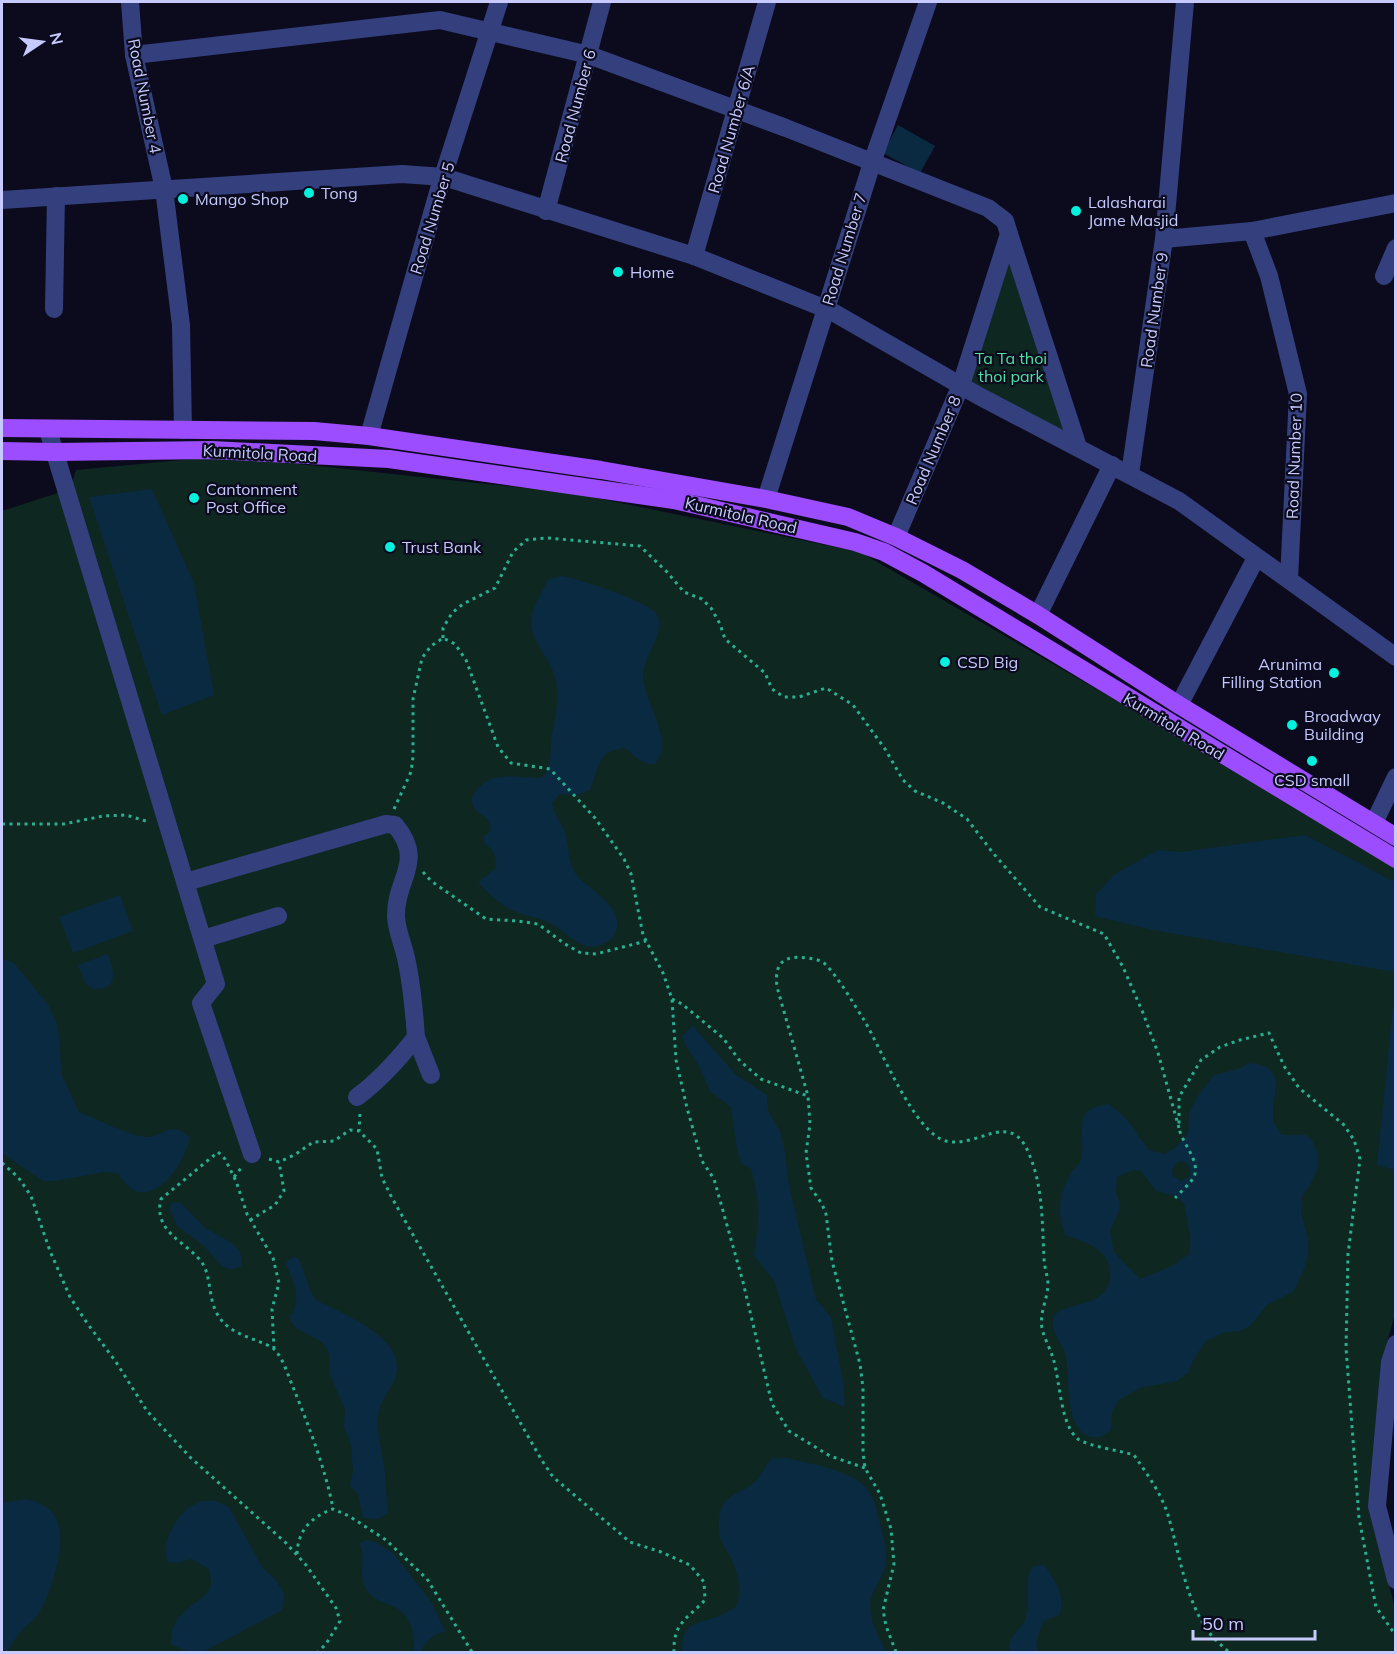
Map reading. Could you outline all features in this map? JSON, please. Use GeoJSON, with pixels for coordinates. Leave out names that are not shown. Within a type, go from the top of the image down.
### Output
{"type":"FeatureCollection","features":[{"type":"Feature","properties":{"kind":"main road","name":"Kurmitola Road"},"geometry":{"type":"LineString","coordinates":[[2,429],[314,431],[369,436],[601,470],[766,499],[848,518],[896,537],[962,570],[1395,837]]}},
{"type":"Feature","properties":{"kind":"main road","name":"Kurmitola Road"},"geometry":{"type":"LineString","coordinates":[[2,451],[212,450],[389,459],[674,500],[855,542],[884,552],[923,573],[1395,859]]}},
{"type":"Feature","properties":{"kind":"street","name":"Road Number 4"},"geometry":{"type":"LineString","coordinates":[[130,2],[134,55],[164,189],[181,325],[183,430]]}},
{"type":"Feature","properties":{"kind":"street","name":"Road Number 5"},"geometry":{"type":"LineString","coordinates":[[369,436],[444,177],[500,2]]}},
{"type":"Feature","properties":{"kind":"street","name":"Road Number 6"},"geometry":{"type":"LineString","coordinates":[[546,211],[602,2]]}},
{"type":"Feature","properties":{"kind":"street","name":"Road Number 6/A"},"geometry":{"type":"LineString","coordinates":[[694,256],[767,2]]}},
{"type":"Feature","properties":{"kind":"street","name":"Road Number 7"},"geometry":{"type":"LineString","coordinates":[[766,499],[872,163],[928,2]]}},
{"type":"Feature","properties":{"kind":"street","name":"Road Number 9"},"geometry":{"type":"LineString","coordinates":[[1130,474],[1164,239],[1185,2]]}},
{"type":"Feature","properties":{"kind":"street"},"geometry":{"type":"LineString","coordinates":[[134,55],[440,20],[589,55],[988,208],[1005,221],[1078,447]]}},
{"type":"Feature","properties":{"kind":"street"},"geometry":{"type":"LineString","coordinates":[[2,200],[402,174],[444,177],[694,256],[826,309],[961,385],[1179,501],[1395,657]]}},
{"type":"Feature","properties":{"kind":"street"},"geometry":{"type":"LineString","coordinates":[[54,309],[56,196]]}},
{"type":"Feature","properties":{"kind":"street"},"geometry":{"type":"LineString","coordinates":[[1164,239],[1252,231],[1395,203]]}},
{"type":"Feature","properties":{"kind":"street","name":"Road Number 10"},"geometry":{"type":"LineString","coordinates":[[1252,231],[1269,276],[1298,394],[1289,579]]}},
{"type":"Feature","properties":{"kind":"street","name":"Road Number 8"},"geometry":{"type":"LineString","coordinates":[[896,537],[961,385],[1009,234]]}},
{"type":"Feature","properties":{"kind":"street"},"geometry":{"type":"LineString","coordinates":[[1384,276],[1395,248]]}},
{"type":"Feature","properties":{"kind":"street"},"geometry":{"type":"LineString","coordinates":[[48,430],[216,984],[201,1003],[252,1154]]}},
{"type":"Feature","properties":{"kind":"street"},"geometry":{"type":"LineString","coordinates":[[1038,615],[1112,465]]}},
{"type":"Feature","properties":{"kind":"street"},"geometry":{"type":"LineString","coordinates":[[1179,705],[1256,558]]}},
{"type":"Feature","properties":{"kind":"street"},"geometry":{"type":"LineString","coordinates":[[1374,823],[1395,777]]}},
{"type":"Feature","properties":{"kind":"street"},"geometry":{"type":"LineString","coordinates":[[186,882],[386,824],[395,825],[407,843],[410,859],[398,897],[396,916],[413,995],[416,1037],[431,1075]]}},
{"type":"Feature","properties":{"kind":"street"},"geometry":{"type":"LineString","coordinates":[[203,939],[278,916]]}},
{"type":"Feature","properties":{"kind":"street"},"geometry":{"type":"LineString","coordinates":[[357,1097],[387,1071],[416,1037]]}},
{"type":"Feature","properties":{"kind":"street"},"geometry":{"type":"LineString","coordinates":[[1395,1344],[1377,1506],[1395,1580]]}},
{"type":"Feature","properties":{"kind":"path"},"geometry":{"type":"LineString","coordinates":[[443,638],[443,628],[452,612],[495,588],[513,552],[526,540],[547,538],[640,546],[684,592],[702,599],[711,608],[725,639],[765,673],[772,689],[784,697],[799,696],[826,688],[853,705],[885,749],[903,780],[915,791],[943,803],[968,819],[993,853],[1040,907],[1104,934],[1123,967],[1143,1013],[1158,1053],[1179,1128]]}},
{"type":"Feature","properties":{"kind":"path"},"geometry":{"type":"LineString","coordinates":[[391,825],[395,805],[411,772],[413,699],[422,658],[431,646],[443,638]]}},
{"type":"Feature","properties":{"kind":"path"},"geometry":{"type":"LineString","coordinates":[[443,638],[455,644],[466,660],[498,747],[511,763],[550,770],[595,818],[624,859],[631,874],[637,910],[646,941],[663,973],[672,999],[676,1060],[687,1108],[702,1161],[714,1179],[743,1282],[772,1404],[789,1431],[830,1456],[865,1468]]}},
{"type":"Feature","properties":{"kind":"path"},"geometry":{"type":"LineString","coordinates":[[2,824],[64,824],[102,816],[126,815],[151,823]]}},
{"type":"Feature","properties":{"kind":"path"},"geometry":{"type":"LineString","coordinates":[[410,859],[431,881],[486,920],[538,924],[580,952],[596,954],[646,941]]}},
{"type":"Feature","properties":{"kind":"path"},"geometry":{"type":"LineString","coordinates":[[896,1653],[883,1610],[894,1564],[891,1529],[880,1494],[865,1468],[863,1388],[860,1364],[832,1261],[826,1214],[811,1188],[806,1153],[810,1124],[808,1096],[777,987],[775,973],[781,962],[788,958],[800,957],[823,962],[863,1019],[918,1118],[934,1134],[946,1141],[955,1141],[1003,1131],[1013,1133],[1022,1140],[1034,1169],[1041,1208],[1048,1284],[1042,1313],[1042,1328],[1058,1375],[1066,1421],[1079,1440],[1134,1455],[1152,1482],[1167,1513],[1193,1604],[1204,1626],[1228,1653]]}},
{"type":"Feature","properties":{"kind":"path"},"geometry":{"type":"LineString","coordinates":[[672,999],[682,1004],[723,1038],[740,1061],[761,1079],[808,1096]]}},
{"type":"Feature","properties":{"kind":"path"},"geometry":{"type":"LineString","coordinates":[[1175,1198],[1194,1177],[1194,1163],[1180,1136],[1179,1097],[1201,1060],[1220,1047],[1269,1033],[1284,1066],[1299,1088],[1344,1125],[1354,1140],[1360,1159],[1348,1254],[1346,1348],[1359,1518],[1376,1607],[1395,1636]]}},
{"type":"Feature","properties":{"kind":"path"},"geometry":{"type":"LineString","coordinates":[[357,1097],[360,1114],[359,1131]]}},
{"type":"Feature","properties":{"kind":"path"},"geometry":{"type":"LineString","coordinates":[[234,1177],[252,1154],[279,1162],[314,1142],[334,1141],[350,1130],[359,1131],[377,1149],[382,1178],[392,1198],[553,1477],[630,1542],[662,1552],[690,1565],[704,1582],[705,1600],[679,1625],[673,1642],[674,1653]]}},
{"type":"Feature","properties":{"kind":"path"},"geometry":{"type":"LineString","coordinates":[[274,1349],[231,1330],[221,1320],[211,1303],[206,1271],[202,1261],[174,1237],[165,1225],[159,1209],[161,1199],[218,1152],[225,1159],[250,1220],[273,1258],[279,1283],[272,1309],[274,1349],[289,1376],[305,1417],[331,1495],[333,1509]]}},
{"type":"Feature","properties":{"kind":"path"},"geometry":{"type":"LineString","coordinates":[[250,1220],[275,1205],[284,1191],[279,1162]]}},
{"type":"Feature","properties":{"kind":"path"},"geometry":{"type":"LineString","coordinates":[[2,1163],[18,1177],[31,1196],[50,1251],[70,1297],[116,1362],[147,1412],[191,1458],[272,1528],[297,1556],[336,1608],[340,1621],[318,1653]]}},
{"type":"Feature","properties":{"kind":"path"},"geometry":{"type":"LineString","coordinates":[[297,1556],[297,1543],[302,1531],[311,1521],[333,1509]]}},
{"type":"Feature","properties":{"kind":"path"},"geometry":{"type":"LineString","coordinates":[[333,1509],[349,1516],[386,1540],[428,1579],[472,1653]]}},
{"type":"Feature","properties":{"kind":"green space","name":"Ta Ta thoi thoi park"},"geometry":{"type":"Polygon","coordinates":[[[1010,246],[1071,439],[967,384],[1010,246]]]}},
{"type":"Feature","properties":{"kind":"green space"},"geometry":{"type":"Polygon","coordinates":[[[224,456],[572,493],[860,552],[1395,862],[1396,1310],[1383,1358],[1370,1506],[1395,1609],[1395,1652],[2,1652],[2,511],[70,489],[76,470],[224,456]]]}},
{"type":"Feature","properties":{"kind":"water"},"geometry":{"type":"Polygon","coordinates":[[[898,125],[935,146],[920,173],[883,153],[898,125]]]}},
{"type":"Feature","properties":{"kind":"water"},"geometry":{"type":"Polygon","coordinates":[[[152,489],[194,583],[214,695],[162,715],[89,497],[152,489]]]}},
{"type":"Feature","properties":{"kind":"water"},"geometry":{"type":"Polygon","coordinates":[[[561,576],[595,585],[639,602],[655,612],[659,619],[658,634],[643,677],[661,734],[660,755],[655,764],[638,759],[625,748],[616,749],[604,756],[600,762],[590,790],[578,795],[560,794],[552,803],[565,832],[575,873],[604,899],[616,915],[617,924],[614,935],[597,946],[575,941],[542,919],[522,914],[503,905],[478,882],[495,869],[496,861],[490,848],[484,843],[484,836],[490,832],[489,823],[475,809],[471,799],[477,789],[501,777],[541,778],[548,769],[557,689],[554,674],[534,637],[531,617],[548,580],[561,576]]]}},
{"type":"Feature","properties":{"kind":"water"},"geometry":{"type":"Polygon","coordinates":[[[1305,835],[1395,882],[1395,972],[1153,930],[1095,916],[1096,894],[1115,874],[1158,850],[1181,852],[1305,835]]]}},
{"type":"Feature","properties":{"kind":"water"},"geometry":{"type":"Polygon","coordinates":[[[120,895],[133,931],[73,953],[59,917],[120,895]]]}},
{"type":"Feature","properties":{"kind":"water"},"geometry":{"type":"Polygon","coordinates":[[[108,954],[113,973],[111,983],[102,988],[93,989],[85,983],[78,965],[108,954]]]}},
{"type":"Feature","properties":{"kind":"water"},"geometry":{"type":"Polygon","coordinates":[[[2,959],[14,963],[49,1006],[58,1026],[62,1075],[79,1112],[139,1136],[153,1136],[177,1129],[190,1137],[184,1155],[166,1182],[148,1192],[139,1192],[129,1187],[118,1173],[104,1172],[43,1181],[2,1153],[2,959]]]}},
{"type":"Feature","properties":{"kind":"water"},"geometry":{"type":"Polygon","coordinates":[[[1395,987],[1396,1170],[1377,1165],[1395,987]]]}},
{"type":"Feature","properties":{"kind":"water"},"geometry":{"type":"Polygon","coordinates":[[[693,1026],[736,1075],[767,1095],[768,1111],[780,1131],[789,1185],[816,1300],[831,1317],[843,1382],[845,1407],[823,1398],[796,1349],[774,1281],[754,1255],[758,1212],[754,1180],[751,1169],[741,1163],[731,1107],[710,1091],[682,1036],[693,1026]]]}},
{"type":"Feature","properties":{"kind":"water"},"geometry":{"type":"Polygon","coordinates":[[[1249,1063],[1262,1065],[1271,1070],[1276,1085],[1273,1113],[1275,1125],[1282,1135],[1307,1135],[1318,1153],[1317,1170],[1302,1196],[1301,1212],[1308,1239],[1305,1267],[1294,1291],[1267,1305],[1250,1326],[1239,1331],[1222,1333],[1206,1341],[1188,1373],[1177,1381],[1140,1388],[1119,1400],[1112,1412],[1111,1430],[1100,1437],[1091,1437],[1082,1432],[1072,1414],[1066,1357],[1055,1334],[1053,1324],[1057,1313],[1093,1300],[1102,1294],[1108,1286],[1110,1274],[1109,1265],[1101,1252],[1088,1243],[1065,1235],[1061,1218],[1060,1204],[1063,1189],[1082,1157],[1084,1116],[1091,1109],[1108,1104],[1126,1119],[1149,1150],[1165,1154],[1175,1148],[1188,1133],[1189,1114],[1197,1097],[1214,1075],[1238,1069],[1249,1063]],[[1181,1161],[1175,1164],[1172,1170],[1173,1176],[1181,1181],[1189,1177],[1191,1171],[1187,1163],[1181,1161]],[[1133,1170],[1117,1177],[1116,1192],[1120,1204],[1110,1231],[1114,1252],[1140,1279],[1174,1265],[1189,1254],[1190,1236],[1184,1203],[1176,1196],[1156,1191],[1141,1171],[1133,1170]]]}},
{"type":"Feature","properties":{"kind":"water"},"geometry":{"type":"Polygon","coordinates":[[[173,1202],[181,1203],[205,1228],[232,1243],[240,1251],[242,1266],[229,1269],[222,1266],[203,1245],[177,1226],[169,1207],[173,1202]]]}},
{"type":"Feature","properties":{"kind":"water"},"geometry":{"type":"Polygon","coordinates":[[[294,1257],[299,1259],[316,1300],[368,1327],[390,1347],[396,1359],[397,1372],[381,1404],[378,1418],[388,1514],[377,1519],[363,1518],[358,1494],[350,1486],[353,1471],[351,1445],[344,1427],[345,1410],[329,1372],[328,1350],[322,1342],[296,1328],[291,1321],[290,1316],[296,1303],[296,1290],[286,1264],[294,1257]]]}},
{"type":"Feature","properties":{"kind":"water"},"geometry":{"type":"Polygon","coordinates":[[[786,1458],[825,1467],[854,1478],[865,1487],[871,1496],[876,1507],[886,1556],[884,1570],[872,1595],[870,1610],[886,1652],[682,1652],[685,1633],[690,1627],[727,1612],[738,1602],[737,1576],[719,1534],[722,1507],[728,1499],[755,1482],[771,1459],[786,1458]]]}},
{"type":"Feature","properties":{"kind":"water"},"geometry":{"type":"Polygon","coordinates":[[[26,1499],[46,1506],[57,1520],[60,1532],[58,1559],[51,1587],[42,1608],[19,1634],[7,1652],[2,1652],[2,1503],[26,1499]]]}},
{"type":"Feature","properties":{"kind":"water"},"geometry":{"type":"Polygon","coordinates":[[[202,1501],[216,1501],[229,1507],[262,1567],[274,1578],[284,1593],[282,1610],[203,1652],[189,1652],[171,1644],[172,1631],[183,1613],[209,1590],[211,1583],[209,1569],[191,1559],[178,1563],[168,1562],[165,1550],[168,1537],[178,1519],[189,1508],[202,1501]]]}},
{"type":"Feature","properties":{"kind":"water"},"geometry":{"type":"Polygon","coordinates":[[[367,1540],[376,1542],[394,1554],[432,1603],[445,1631],[430,1638],[421,1652],[414,1652],[413,1633],[402,1612],[377,1600],[364,1585],[359,1543],[367,1540]]]}},
{"type":"Feature","properties":{"kind":"water"},"geometry":{"type":"Polygon","coordinates":[[[1044,1565],[1060,1595],[1059,1615],[1044,1621],[1037,1641],[1038,1652],[1009,1652],[1011,1639],[1022,1626],[1028,1609],[1030,1572],[1033,1566],[1044,1565]]]}},
{"type":"Feature","properties":{"kind":"place","name":"Tong"},"geometry":{"type":"Point","coordinates":[309,193]}},
{"type":"Feature","properties":{"kind":"place","name":"Mango Shop"},"geometry":{"type":"Point","coordinates":[183,199]}},
{"type":"Feature","properties":{"kind":"place","name":"Lalasharai Jame Masjid"},"geometry":{"type":"Point","coordinates":[1076,211]}},
{"type":"Feature","properties":{"kind":"place","name":"Home"},"geometry":{"type":"Point","coordinates":[618,272]}},
{"type":"Feature","properties":{"kind":"place","name":"Cantonment Post Office"},"geometry":{"type":"Point","coordinates":[194,498]}},
{"type":"Feature","properties":{"kind":"place","name":"Trust Bank"},"geometry":{"type":"Point","coordinates":[390,547]}},
{"type":"Feature","properties":{"kind":"place","name":"CSD Big"},"geometry":{"type":"Point","coordinates":[945,662]}},
{"type":"Feature","properties":{"kind":"place","name":"Arunima Filling Station"},"geometry":{"type":"Point","coordinates":[1334,673]}},
{"type":"Feature","properties":{"kind":"place","name":"Broadway Building"},"geometry":{"type":"Point","coordinates":[1292,725]}},
{"type":"Feature","properties":{"kind":"place","name":"CSD small"},"geometry":{"type":"Point","coordinates":[1312,761]}}]}
